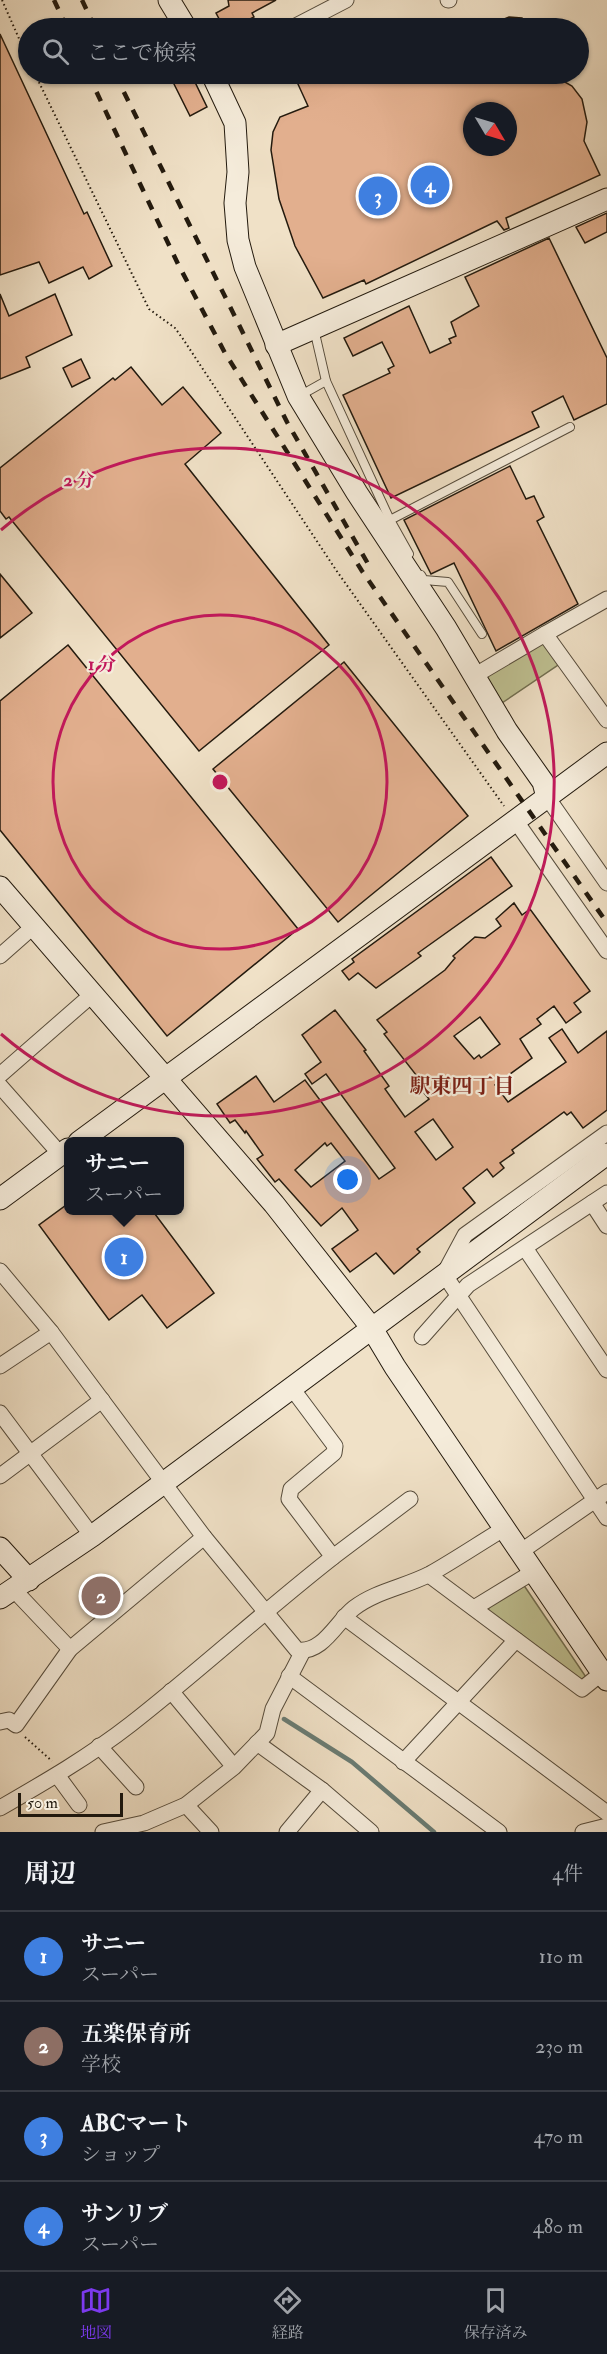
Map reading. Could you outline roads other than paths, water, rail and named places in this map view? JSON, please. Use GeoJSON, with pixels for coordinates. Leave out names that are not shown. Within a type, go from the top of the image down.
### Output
{"type":"FeatureCollection","features":[{"type":"Feature","properties":{"kind":"street"},"geometry":{"type":"LineString","coordinates":[[169,0],[180,18]]}},
{"type":"Feature","properties":{"kind":"street"},"geometry":{"type":"LineString","coordinates":[[311,18],[346,0]]}},
{"type":"Feature","properties":{"kind":"street"},"geometry":{"type":"LineString","coordinates":[[217,84],[229,105],[235,123],[237,144],[235,203],[238,240],[245,267],[298,396],[357,493],[543,782],[547,796],[607,883]]}},
{"type":"Feature","properties":{"kind":"street"},"geometry":{"type":"LineString","coordinates":[[276,345],[607,199]]}},
{"type":"Feature","properties":{"kind":"street"},"geometry":{"type":"LineString","coordinates":[[474,676],[607,599]]}},
{"type":"Feature","properties":{"kind":"street"},"geometry":{"type":"LineString","coordinates":[[544,634],[607,720]]}},
{"type":"Feature","properties":{"kind":"street"},"geometry":{"type":"LineString","coordinates":[[86,1137],[607,753]]}},
{"type":"Feature","properties":{"kind":"street"},"geometry":{"type":"LineString","coordinates":[[515,820],[607,951]]}},
{"type":"Feature","properties":{"kind":"street"},"geometry":{"type":"LineString","coordinates":[[0,887],[274,1204],[371,1327],[395,1367],[605,1677],[582,1689],[429,1575]]}},
{"type":"Feature","properties":{"kind":"street"},"geometry":{"type":"LineString","coordinates":[[0,956],[34,926]]}},
{"type":"Feature","properties":{"kind":"street"},"geometry":{"type":"LineString","coordinates":[[0,1075],[94,993]]}},
{"type":"Feature","properties":{"kind":"street"},"geometry":{"type":"LineString","coordinates":[[0,1086],[64,1151]]}},
{"type":"Feature","properties":{"kind":"street"},"geometry":{"type":"LineString","coordinates":[[444,1274],[465,1235],[607,1132]]}},
{"type":"Feature","properties":{"kind":"street"},"geometry":{"type":"LineString","coordinates":[[0,1199],[64,1153]]}},
{"type":"Feature","properties":{"kind":"street"},"geometry":{"type":"LineString","coordinates":[[14,1589],[92,1536],[607,1154]]}},
{"type":"Feature","properties":{"kind":"street"},"geometry":{"type":"LineString","coordinates":[[422,1337],[468,1285],[607,1193]]}},
{"type":"Feature","properties":{"kind":"street"},"geometry":{"type":"LineString","coordinates":[[592,1203],[607,1226]]}},
{"type":"Feature","properties":{"kind":"street"},"geometry":{"type":"LineString","coordinates":[[525,1248],[607,1370]]}},
{"type":"Feature","properties":{"kind":"street"},"geometry":{"type":"LineString","coordinates":[[0,1271],[51,1332],[162,1484],[204,1537],[293,1647],[303,1651]]}},
{"type":"Feature","properties":{"kind":"street"},"geometry":{"type":"LineString","coordinates":[[444,1274],[601,1496],[607,1518]]}},
{"type":"Feature","properties":{"kind":"street"},"geometry":{"type":"LineString","coordinates":[[0,1366],[51,1332]]}},
{"type":"Feature","properties":{"kind":"street"},"geometry":{"type":"LineString","coordinates":[[291,1387],[335,1446],[334,1453],[291,1489],[289,1499],[333,1557]]}},
{"type":"Feature","properties":{"kind":"street"},"geometry":{"type":"LineString","coordinates":[[0,1476],[102,1400]]}},
{"type":"Feature","properties":{"kind":"street"},"geometry":{"type":"LineString","coordinates":[[0,1413],[92,1536]]}},
{"type":"Feature","properties":{"kind":"street"},"geometry":{"type":"LineString","coordinates":[[520,1552],[601,1496],[607,1481]]}},
{"type":"Feature","properties":{"kind":"street"},"geometry":{"type":"LineString","coordinates":[[0,1808],[60,1773],[99,1746],[171,1691],[264,1611],[410,1499]]}},
{"type":"Feature","properties":{"kind":"street"},"geometry":{"type":"LineString","coordinates":[[103,1832],[144,1823],[186,1805],[218,1782],[267,1733],[273,1708],[303,1651],[318,1645],[329,1636],[344,1617],[367,1599],[429,1575],[505,1528]]}},
{"type":"Feature","properties":{"kind":"street"},"geometry":{"type":"LineString","coordinates":[[0,1722],[9,1720],[16,1725],[70,1649],[204,1537]]}},
{"type":"Feature","properties":{"kind":"street"},"geometry":{"type":"LineString","coordinates":[[0,1548],[14,1589],[70,1649]]}},
{"type":"Feature","properties":{"kind":"street"},"geometry":{"type":"LineString","coordinates":[[474,1608],[533,1572]]}},
{"type":"Feature","properties":{"kind":"street"},"geometry":{"type":"LineString","coordinates":[[344,1617],[607,1813]]}},
{"type":"Feature","properties":{"kind":"street"},"geometry":{"type":"LineString","coordinates":[[403,1762],[516,1640]]}},
{"type":"Feature","properties":{"kind":"street"},"geometry":{"type":"LineString","coordinates":[[289,1676],[499,1832]]}},
{"type":"Feature","properties":{"kind":"street"},"geometry":{"type":"LineString","coordinates":[[171,1691],[230,1762]]}},
{"type":"Feature","properties":{"kind":"street"},"geometry":{"type":"LineString","coordinates":[[257,1743],[322,1790],[371,1832]]}},
{"type":"Feature","properties":{"kind":"street"},"geometry":{"type":"LineString","coordinates":[[99,1746],[136,1787]]}},
{"type":"Feature","properties":{"kind":"street"},"geometry":{"type":"LineString","coordinates":[[60,1773],[79,1805]]}},
{"type":"Feature","properties":{"kind":"street"},"geometry":{"type":"LineString","coordinates":[[287,1832],[322,1790]]}},
{"type":"Feature","properties":{"kind":"street"},"geometry":{"type":"LineString","coordinates":[[186,1805],[211,1832]]}},
{"type":"Feature","properties":{"kind":"street"},"geometry":{"type":"LineString","coordinates":[[583,1832],[607,1826]]}},
{"type":"Feature","properties":{"kind":"lane"},"geometry":{"type":"LineString","coordinates":[[314,328],[326,381],[390,520],[424,580],[448,582],[482,634]]}},
{"type":"Feature","properties":{"kind":"lane"},"geometry":{"type":"LineString","coordinates":[[298,396],[326,381]]}},
{"type":"Feature","properties":{"kind":"lane"},"geometry":{"type":"LineString","coordinates":[[390,520],[570,427]]}},
{"type":"Feature","properties":{"kind":"waterway"},"geometry":{"type":"LineString","coordinates":[[284,1719],[352,1762],[434,1832]]}},
{"type":"Feature","properties":{"kind":"railway"},"geometry":{"type":"LineString","coordinates":[[54,0],[62,18]]}},
{"type":"Feature","properties":{"kind":"railway"},"geometry":{"type":"LineString","coordinates":[[82,0],[90,18]]}},
{"type":"Feature","properties":{"kind":"railway"},"geometry":{"type":"LineString","coordinates":[[93,84],[178,264],[225,353],[362,571],[607,923]]}},
{"type":"Feature","properties":{"kind":"railway"},"geometry":{"type":"LineString","coordinates":[[120,84],[287,422],[371,569]]}},
{"type":"Feature","properties":{"kind":"place","name":"サンリブ"},"geometry":{"type":"Point","coordinates":[430,185]}},
{"type":"Feature","properties":{"kind":"place","name":"ABCマート"},"geometry":{"type":"Point","coordinates":[378,196]}},
{"type":"Feature","properties":{"kind":"place","name":"サニー"},"geometry":{"type":"Point","coordinates":[124,1257]}},
{"type":"Feature","properties":{"kind":"place","name":"五楽保育所"},"geometry":{"type":"Point","coordinates":[101,1596]}},
{"type":"Feature","properties":{"kind":"district","name":"駅東四丁目"},"geometry":{"type":"Point","coordinates":[462,1086]}}]}
